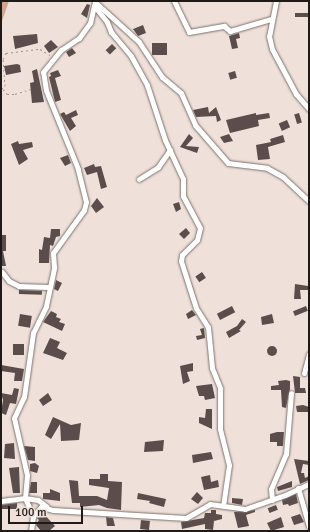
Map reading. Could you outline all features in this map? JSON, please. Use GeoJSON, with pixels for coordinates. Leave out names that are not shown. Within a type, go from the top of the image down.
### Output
{"type":"FeatureCollection","features":[{"type":"Feature","properties":{"kind":"street"},"geometry":{"type":"LineString","coordinates":[[174,1],[188,32],[224,26],[230,31],[271,18]]}},
{"type":"Feature","properties":{"kind":"street"},"geometry":{"type":"LineString","coordinates":[[276,1],[271,18],[269,36],[272,49],[296,94],[309,109]]}},
{"type":"Feature","properties":{"kind":"street"},"geometry":{"type":"LineString","coordinates":[[31,531],[33,516],[25,498],[26,475],[14,418],[24,397],[33,333],[46,306],[48,287],[54,267],[53,253],[84,210],[86,202],[78,170],[46,90],[43,72],[61,50],[78,38],[90,23],[96,4]]}},
{"type":"Feature","properties":{"kind":"street"},"geometry":{"type":"LineString","coordinates":[[96,4],[111,32],[131,56],[147,85],[170,150],[183,179],[183,196],[200,228],[197,240],[182,255],[181,262],[196,308],[208,327],[212,368],[220,388],[220,429],[228,465],[223,506]]}},
{"type":"Feature","properties":{"kind":"street"},"geometry":{"type":"LineString","coordinates":[[96,4],[139,42],[162,77],[181,93],[195,125],[228,163],[267,168],[283,177],[309,201]]}},
{"type":"Feature","properties":{"kind":"street"},"geometry":{"type":"LineString","coordinates":[[139,179],[158,167],[170,150]]}},
{"type":"Feature","properties":{"kind":"street"},"geometry":{"type":"LineString","coordinates":[[2,272],[9,281],[19,286],[48,287]]}},
{"type":"Feature","properties":{"kind":"street"},"geometry":{"type":"LineString","coordinates":[[304,373],[309,354]]}},
{"type":"Feature","properties":{"kind":"street"},"geometry":{"type":"LineString","coordinates":[[272,500],[271,489],[286,454],[291,393]]}},
{"type":"Feature","properties":{"kind":"street"},"geometry":{"type":"LineString","coordinates":[[33,516],[41,507],[53,510],[186,518],[210,504],[245,508],[272,500],[309,484]]}},
{"type":"Feature","properties":{"kind":"street"},"geometry":{"type":"LineString","coordinates":[[298,488],[309,526]]}},
{"type":"Feature","properties":{"kind":"street"},"geometry":{"type":"LineString","coordinates":[[1,501],[25,498],[38,500],[53,510]]}},
{"type":"Feature","properties":{"kind":"path"},"geometry":{"type":"LineString","coordinates":[[33,88],[15,94],[7,94],[2,89],[5,86],[3,59],[6,53],[40,49],[53,59]]}},
{"type":"Feature","properties":{"kind":"shaded area"},"geometry":{"type":"Polygon","coordinates":[[[1,1],[9,1],[1,24],[1,1]]]}},
{"type":"Feature","properties":{"kind":"building"},"geometry":{"type":"Polygon","coordinates":[[[87,4],[90,5],[87,18],[81,14],[87,4]]]}},
{"type":"Feature","properties":{"kind":"building"},"geometry":{"type":"Polygon","coordinates":[[[295,13],[309,13],[309,17],[295,17],[295,13]]]}},
{"type":"Feature","properties":{"kind":"building"},"geometry":{"type":"Polygon","coordinates":[[[143,25],[146,33],[138,36],[133,29],[143,25]]]}},
{"type":"Feature","properties":{"kind":"building"},"geometry":{"type":"Polygon","coordinates":[[[239,33],[240,38],[236,39],[238,48],[232,49],[229,36],[239,33]]]}},
{"type":"Feature","properties":{"kind":"building"},"geometry":{"type":"Polygon","coordinates":[[[37,34],[38,43],[15,49],[13,36],[37,34]]]}},
{"type":"Feature","properties":{"kind":"building"},"geometry":{"type":"Polygon","coordinates":[[[51,40],[58,47],[49,53],[44,46],[51,40]]]}},
{"type":"Feature","properties":{"kind":"building"},"geometry":{"type":"Polygon","coordinates":[[[152,43],[167,43],[167,55],[152,55],[152,43]]]}},
{"type":"Feature","properties":{"kind":"building"},"geometry":{"type":"Polygon","coordinates":[[[112,44],[116,48],[110,55],[106,50],[112,44]]]}},
{"type":"Feature","properties":{"kind":"building"},"geometry":{"type":"Polygon","coordinates":[[[72,48],[76,53],[69,57],[66,52],[72,48]]]}},
{"type":"Feature","properties":{"kind":"building"},"geometry":{"type":"Polygon","coordinates":[[[20,65],[21,72],[6,75],[4,66],[20,65]]]}},
{"type":"Feature","properties":{"kind":"building"},"geometry":{"type":"Polygon","coordinates":[[[37,69],[44,102],[32,103],[30,83],[34,82],[32,71],[37,69]]]}},
{"type":"Feature","properties":{"kind":"building"},"geometry":{"type":"Polygon","coordinates":[[[58,70],[61,76],[55,78],[61,100],[55,102],[49,77],[51,76],[50,73],[58,70]]]}},
{"type":"Feature","properties":{"kind":"building"},"geometry":{"type":"Polygon","coordinates":[[[235,71],[237,78],[230,80],[228,73],[235,71]]]}},
{"type":"Feature","properties":{"kind":"building"},"geometry":{"type":"Polygon","coordinates":[[[208,107],[209,113],[216,107],[221,120],[217,122],[216,116],[196,117],[193,110],[208,107]]]}},
{"type":"Feature","properties":{"kind":"building"},"geometry":{"type":"Polygon","coordinates":[[[76,110],[78,115],[71,118],[76,126],[70,131],[60,114],[64,112],[66,115],[76,110]]]}},
{"type":"Feature","properties":{"kind":"building"},"geometry":{"type":"Polygon","coordinates":[[[256,113],[256,115],[269,113],[270,118],[258,120],[259,126],[230,133],[226,120],[256,113]]]}},
{"type":"Feature","properties":{"kind":"building"},"geometry":{"type":"Polygon","coordinates":[[[299,113],[302,123],[297,124],[294,114],[299,113]]]}},
{"type":"Feature","properties":{"kind":"building"},"geometry":{"type":"Polygon","coordinates":[[[287,120],[290,127],[282,131],[279,124],[287,120]]]}},
{"type":"Feature","properties":{"kind":"building"},"geometry":{"type":"Polygon","coordinates":[[[189,134],[193,138],[186,146],[199,147],[197,153],[180,147],[189,134]]]}},
{"type":"Feature","properties":{"kind":"building"},"geometry":{"type":"Polygon","coordinates":[[[229,134],[233,141],[224,143],[220,137],[229,134]]]}},
{"type":"Feature","properties":{"kind":"building"},"geometry":{"type":"Polygon","coordinates":[[[283,135],[285,142],[268,147],[270,159],[258,160],[256,145],[271,142],[270,139],[283,135]]]}},
{"type":"Feature","properties":{"kind":"building"},"geometry":{"type":"Polygon","coordinates":[[[18,141],[19,144],[32,142],[33,147],[23,150],[28,159],[19,165],[11,144],[18,141]]]}},
{"type":"Feature","properties":{"kind":"building"},"geometry":{"type":"Polygon","coordinates":[[[68,155],[71,163],[65,166],[60,158],[68,155]]]}},
{"type":"Feature","properties":{"kind":"building"},"geometry":{"type":"Polygon","coordinates":[[[94,164],[95,167],[101,166],[107,187],[101,189],[97,172],[87,175],[84,168],[94,164]]]}},
{"type":"Feature","properties":{"kind":"building"},"geometry":{"type":"Polygon","coordinates":[[[97,198],[104,207],[96,213],[91,206],[97,198]]]}},
{"type":"Feature","properties":{"kind":"building"},"geometry":{"type":"Polygon","coordinates":[[[179,202],[181,209],[176,212],[173,204],[179,202]]]}},
{"type":"Feature","properties":{"kind":"building"},"geometry":{"type":"Polygon","coordinates":[[[186,228],[190,233],[184,239],[179,234],[186,228]]]}},
{"type":"Feature","properties":{"kind":"building"},"geometry":{"type":"Polygon","coordinates":[[[51,229],[60,229],[60,236],[56,237],[53,246],[50,245],[49,263],[39,263],[39,249],[42,250],[44,237],[50,238],[51,229]]]}},
{"type":"Feature","properties":{"kind":"building"},"geometry":{"type":"Polygon","coordinates":[[[2,235],[6,235],[6,251],[3,251],[6,266],[1,266],[2,235]]]}},
{"type":"Feature","properties":{"kind":"building"},"geometry":{"type":"Polygon","coordinates":[[[202,272],[206,278],[199,282],[195,276],[202,272]]]}},
{"type":"Feature","properties":{"kind":"building"},"geometry":{"type":"Polygon","coordinates":[[[56,280],[62,283],[58,291],[54,289],[56,280]]]}},
{"type":"Feature","properties":{"kind":"building"},"geometry":{"type":"Polygon","coordinates":[[[295,284],[308,286],[308,290],[300,290],[301,299],[294,299],[295,284]]]}},
{"type":"Feature","properties":{"kind":"building"},"geometry":{"type":"Polygon","coordinates":[[[19,290],[42,291],[42,295],[19,294],[19,290]]]}},
{"type":"Feature","properties":{"kind":"building"},"geometry":{"type":"Polygon","coordinates":[[[232,306],[235,312],[220,320],[217,314],[232,306]]]}},
{"type":"Feature","properties":{"kind":"building"},"geometry":{"type":"Polygon","coordinates":[[[306,306],[308,311],[295,316],[293,311],[306,306]]]}},
{"type":"Feature","properties":{"kind":"building"},"geometry":{"type":"Polygon","coordinates":[[[192,310],[196,315],[188,319],[186,314],[192,310]]]}},
{"type":"Feature","properties":{"kind":"building"},"geometry":{"type":"Polygon","coordinates":[[[51,311],[57,314],[56,317],[61,319],[59,322],[65,324],[62,331],[43,322],[51,311]]]}},
{"type":"Feature","properties":{"kind":"building"},"geometry":{"type":"Polygon","coordinates":[[[20,314],[32,316],[30,328],[18,326],[20,314]]]}},
{"type":"Feature","properties":{"kind":"building"},"geometry":{"type":"Polygon","coordinates":[[[272,314],[274,323],[262,325],[261,317],[272,314]]]}},
{"type":"Feature","properties":{"kind":"building"},"geometry":{"type":"Polygon","coordinates":[[[242,319],[246,322],[239,330],[241,331],[229,338],[226,332],[237,326],[242,319]]]}},
{"type":"Feature","properties":{"kind":"building"},"geometry":{"type":"Polygon","coordinates":[[[204,328],[205,338],[197,340],[196,336],[202,335],[200,329],[204,328]]]}},
{"type":"Feature","properties":{"kind":"building"},"geometry":{"type":"Polygon","coordinates":[[[50,338],[60,342],[57,348],[67,353],[63,360],[43,353],[50,338]]]}},
{"type":"Feature","properties":{"kind":"building"},"geometry":{"type":"Polygon","coordinates":[[[13,344],[24,344],[24,355],[13,355],[13,344]]]}},
{"type":"Feature","properties":{"kind":"building"},"geometry":{"type":"Polygon","coordinates":[[[270,346],[274,346],[276,347],[276,355],[270,356],[267,353],[267,349],[270,346]]]}},
{"type":"Feature","properties":{"kind":"building"},"geometry":{"type":"Polygon","coordinates":[[[193,363],[193,371],[187,372],[190,381],[183,384],[180,366],[193,363]]]}},
{"type":"Feature","properties":{"kind":"building"},"geometry":{"type":"Polygon","coordinates":[[[1,365],[24,369],[22,381],[14,381],[15,373],[1,371],[1,365]]]}},
{"type":"Feature","properties":{"kind":"building"},"geometry":{"type":"Polygon","coordinates":[[[293,376],[300,377],[300,388],[305,388],[306,393],[295,393],[293,376]]]}},
{"type":"Feature","properties":{"kind":"building"},"geometry":{"type":"Polygon","coordinates":[[[278,381],[290,381],[290,389],[286,408],[282,407],[281,390],[271,390],[271,386],[279,385],[278,381]]]}},
{"type":"Feature","properties":{"kind":"building"},"geometry":{"type":"Polygon","coordinates":[[[212,384],[215,398],[205,400],[204,396],[199,396],[196,386],[212,384]]]}},
{"type":"Feature","properties":{"kind":"building"},"geometry":{"type":"Polygon","coordinates":[[[14,388],[19,389],[16,404],[10,403],[6,415],[1,413],[3,400],[1,393],[12,395],[14,388]]]}},
{"type":"Feature","properties":{"kind":"building"},"geometry":{"type":"Polygon","coordinates":[[[48,393],[52,400],[43,406],[39,400],[48,393]]]}},
{"type":"Feature","properties":{"kind":"building"},"geometry":{"type":"Polygon","coordinates":[[[303,405],[309,407],[309,412],[297,412],[296,406],[303,405]]]}},
{"type":"Feature","properties":{"kind":"building"},"geometry":{"type":"Polygon","coordinates":[[[206,409],[212,409],[212,429],[199,423],[199,417],[205,418],[206,409]]]}},
{"type":"Feature","properties":{"kind":"building"},"geometry":{"type":"Polygon","coordinates":[[[53,417],[71,425],[81,423],[79,440],[61,441],[60,424],[51,439],[45,435],[53,417]]]}},
{"type":"Feature","properties":{"kind":"building"},"geometry":{"type":"Polygon","coordinates":[[[284,432],[283,446],[277,446],[277,442],[270,442],[270,434],[284,432]]]}},
{"type":"Feature","properties":{"kind":"building"},"geometry":{"type":"Polygon","coordinates":[[[164,440],[163,451],[144,452],[145,442],[164,440]]]}},
{"type":"Feature","properties":{"kind":"building"},"geometry":{"type":"Polygon","coordinates":[[[14,443],[15,459],[4,458],[5,444],[14,443]]]}},
{"type":"Feature","properties":{"kind":"building"},"geometry":{"type":"Polygon","coordinates":[[[24,446],[35,447],[35,461],[28,460],[24,446]]]}},
{"type":"Feature","properties":{"kind":"building"},"geometry":{"type":"Polygon","coordinates":[[[211,452],[213,459],[193,463],[192,455],[211,452]]]}},
{"type":"Feature","properties":{"kind":"building"},"geometry":{"type":"Polygon","coordinates":[[[294,459],[309,461],[309,465],[303,464],[301,473],[304,473],[305,478],[309,476],[309,480],[300,484],[294,459]]]}},
{"type":"Feature","properties":{"kind":"building"},"geometry":{"type":"Polygon","coordinates":[[[35,463],[39,466],[37,473],[30,471],[30,464],[35,463]]]}},
{"type":"Feature","properties":{"kind":"building"},"geometry":{"type":"Polygon","coordinates":[[[19,467],[20,493],[13,493],[9,468],[19,467]]]}},
{"type":"Feature","properties":{"kind":"building"},"geometry":{"type":"Polygon","coordinates":[[[100,474],[108,474],[108,481],[122,482],[121,510],[99,505],[80,507],[80,503],[72,503],[69,480],[78,481],[79,496],[97,496],[107,500],[109,488],[89,485],[89,479],[100,479],[100,474]]]}},
{"type":"Feature","properties":{"kind":"building"},"geometry":{"type":"Polygon","coordinates":[[[210,475],[211,482],[218,480],[219,487],[204,490],[201,477],[210,475]]]}},
{"type":"Feature","properties":{"kind":"building"},"geometry":{"type":"Polygon","coordinates":[[[292,481],[292,487],[278,491],[277,487],[292,481]]]}},
{"type":"Feature","properties":{"kind":"building"},"geometry":{"type":"Polygon","coordinates":[[[31,482],[37,482],[37,493],[29,493],[31,482]]]}},
{"type":"Feature","properties":{"kind":"building"},"geometry":{"type":"Polygon","coordinates":[[[50,489],[60,493],[60,501],[43,499],[43,493],[50,493],[50,489]]]}},
{"type":"Feature","properties":{"kind":"building"},"geometry":{"type":"Polygon","coordinates":[[[197,492],[203,498],[198,504],[191,499],[197,492]]]}},
{"type":"Feature","properties":{"kind":"building"},"geometry":{"type":"Polygon","coordinates":[[[138,493],[166,499],[164,507],[149,503],[150,501],[137,499],[138,493]]]}},
{"type":"Feature","properties":{"kind":"building"},"geometry":{"type":"Polygon","coordinates":[[[296,494],[298,503],[289,506],[288,504],[283,505],[282,500],[296,494]]]}},
{"type":"Feature","properties":{"kind":"building"},"geometry":{"type":"Polygon","coordinates":[[[232,498],[243,499],[242,505],[232,503],[232,498]]]}},
{"type":"Feature","properties":{"kind":"building"},"geometry":{"type":"Polygon","coordinates":[[[17,503],[17,509],[2,509],[1,505],[17,503]]]}},
{"type":"Feature","properties":{"kind":"building"},"geometry":{"type":"Polygon","coordinates":[[[276,505],[278,510],[270,513],[268,508],[276,505]]]}},
{"type":"Feature","properties":{"kind":"building"},"geometry":{"type":"Polygon","coordinates":[[[211,510],[216,510],[216,514],[222,515],[222,519],[214,521],[213,530],[205,529],[205,524],[182,529],[181,522],[204,518],[205,513],[211,513],[211,510]]]}},
{"type":"Feature","properties":{"kind":"building"},"geometry":{"type":"Polygon","coordinates":[[[255,510],[255,512],[246,515],[249,526],[238,528],[234,512],[255,510]]]}},
{"type":"Feature","properties":{"kind":"building"},"geometry":{"type":"Polygon","coordinates":[[[42,512],[55,526],[49,531],[41,531],[36,525],[39,520],[37,518],[42,512]]]}},
{"type":"Feature","properties":{"kind":"building"},"geometry":{"type":"Polygon","coordinates":[[[300,514],[304,522],[294,525],[291,517],[300,514]]]}},
{"type":"Feature","properties":{"kind":"building"},"geometry":{"type":"Polygon","coordinates":[[[106,517],[113,518],[115,526],[107,526],[106,517]]]}},
{"type":"Feature","properties":{"kind":"building"},"geometry":{"type":"Polygon","coordinates":[[[281,517],[284,527],[271,531],[267,523],[281,517]]]}},
{"type":"Feature","properties":{"kind":"building"},"geometry":{"type":"Polygon","coordinates":[[[141,520],[150,521],[149,530],[140,529],[141,520]]]}}]}
